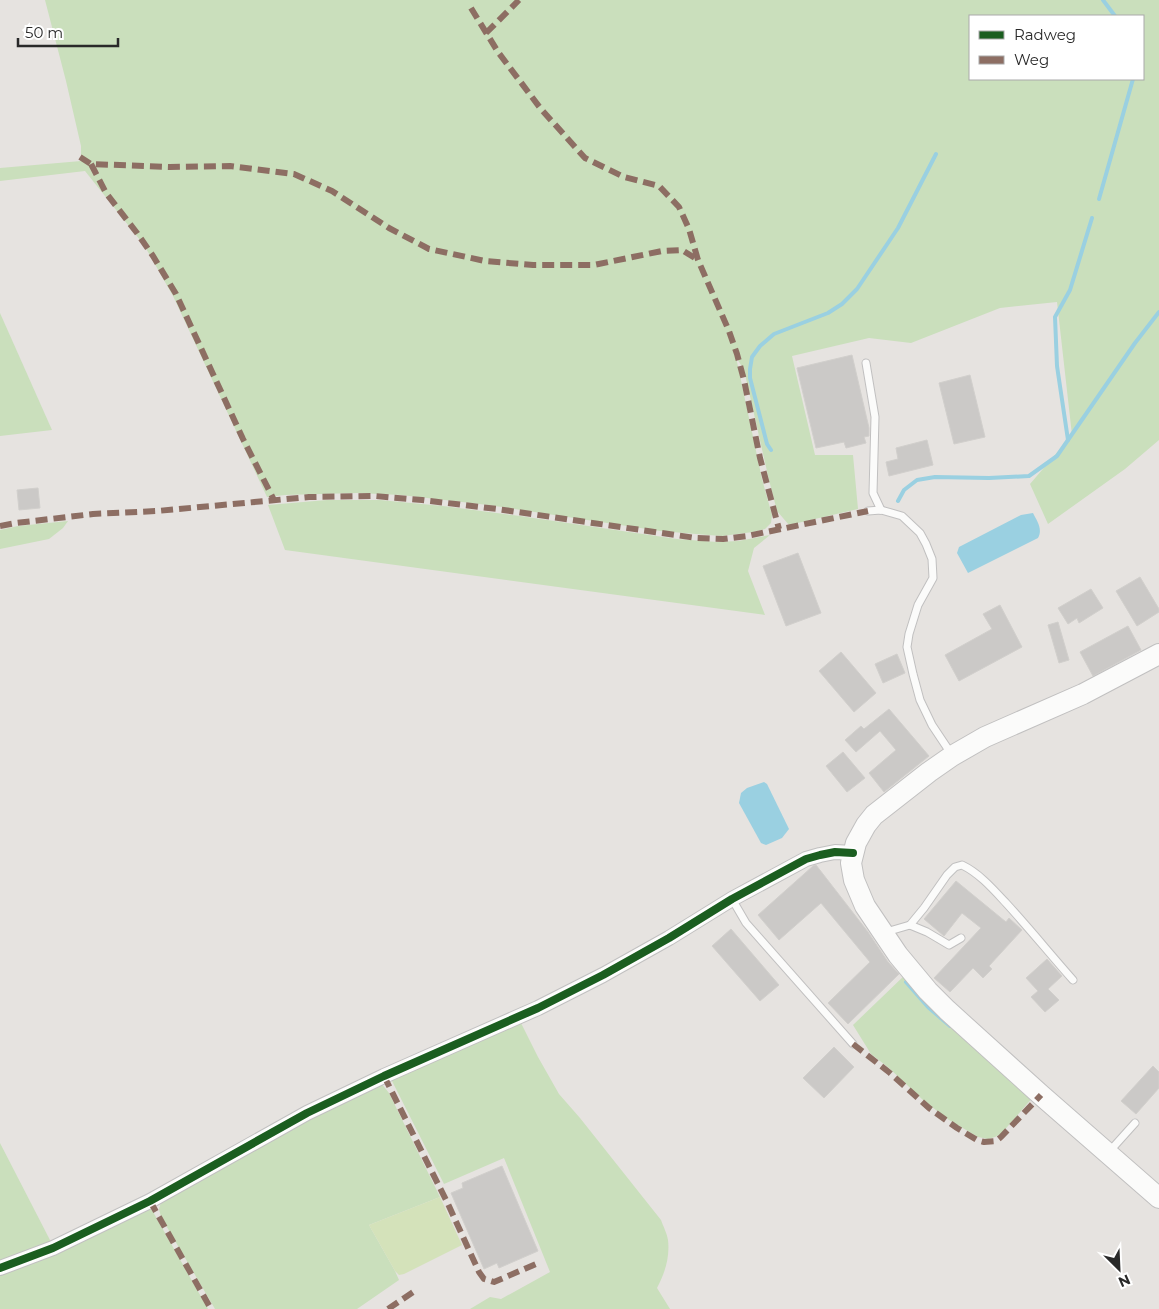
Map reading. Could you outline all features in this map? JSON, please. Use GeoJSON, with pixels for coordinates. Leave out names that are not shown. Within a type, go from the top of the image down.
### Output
{"type":"FeatureCollection","features":[{"type":"Feature","properties":{"kind":"main road"},"geometry":{"type":"LineString","coordinates":[[1159,654],[1083,694],[993,734],[952,756],[929,772],[874,814],[860,834],[853,853],[852,871],[865,906],[913,974],[948,1010],[1041,1095],[1159,1198]]}},
{"type":"Feature","properties":{"kind":"street"},"geometry":{"type":"LineString","coordinates":[[0,1268],[53,1248],[142,1205],[307,1113],[384,1076],[538,1008],[603,975],[669,938],[732,899],[806,860],[820,854],[835,852],[853,853]]}},
{"type":"Feature","properties":{"kind":"lane"},"geometry":{"type":"LineString","coordinates":[[866,363],[875,417],[873,493],[881,510]]}},
{"type":"Feature","properties":{"kind":"lane"},"geometry":{"type":"LineString","coordinates":[[868,510],[881,510],[902,516],[920,534],[932,559],[933,578],[918,605],[909,634],[908,647],[912,674],[920,700],[952,756]]}},
{"type":"Feature","properties":{"kind":"lane"},"geometry":{"type":"LineString","coordinates":[[883,933],[910,925],[947,875],[955,867],[962,865],[989,885],[1073,980]]}},
{"type":"Feature","properties":{"kind":"lane"},"geometry":{"type":"LineString","coordinates":[[732,899],[746,923],[853,1044]]}},
{"type":"Feature","properties":{"kind":"lane"},"geometry":{"type":"LineString","coordinates":[[910,925],[927,932],[948,945],[961,938]]}},
{"type":"Feature","properties":{"kind":"lane"},"geometry":{"type":"LineString","coordinates":[[1108,1154],[1136,1123]]}},
{"type":"Feature","properties":{"kind":"green space"},"geometry":{"type":"Polygon","coordinates":[[[45,0],[1159,0],[1159,440],[1125,469],[1048,524],[1030,484],[1072,435],[1057,302],[1000,308],[911,343],[869,338],[792,356],[815,455],[853,455],[858,509],[789,525],[777,511],[744,370],[736,357],[762,479],[772,515],[771,523],[765,529],[722,536],[660,531],[488,505],[401,495],[357,493],[267,497],[173,296],[144,245],[85,171],[0,181],[0,168],[81,161],[81,146],[45,0]]]}},
{"type":"Feature","properties":{"kind":"green space"},"geometry":{"type":"Polygon","coordinates":[[[0,313],[52,430],[0,436],[0,313]]]}},
{"type":"Feature","properties":{"kind":"green space"},"geometry":{"type":"Polygon","coordinates":[[[327,500],[380,500],[443,506],[677,539],[717,542],[738,541],[770,535],[754,548],[748,571],[765,615],[285,550],[268,505],[327,500]]]}},
{"type":"Feature","properties":{"kind":"green space"},"geometry":{"type":"Polygon","coordinates":[[[68,521],[63,528],[49,539],[0,549],[0,530],[18,526],[68,521]]]}},
{"type":"Feature","properties":{"kind":"green space"},"geometry":{"type":"Polygon","coordinates":[[[906,974],[1034,1096],[1001,1134],[988,1139],[978,1137],[949,1120],[924,1101],[871,1054],[853,1025],[906,974]]]}},
{"type":"Feature","properties":{"kind":"green space"},"geometry":{"type":"Polygon","coordinates":[[[521,1023],[559,1094],[661,1220],[667,1237],[668,1259],[657,1288],[670,1309],[470,1309],[490,1297],[501,1299],[550,1272],[504,1158],[444,1184],[391,1079],[521,1023]]]}},
{"type":"Feature","properties":{"kind":"green space"},"geometry":{"type":"Polygon","coordinates":[[[381,1083],[389,1093],[440,1197],[369,1225],[399,1280],[357,1309],[215,1309],[161,1217],[159,1209],[161,1202],[312,1117],[381,1083]]]}},
{"type":"Feature","properties":{"kind":"green space"},"geometry":{"type":"Polygon","coordinates":[[[0,1143],[51,1242],[0,1262],[0,1143]]]}},
{"type":"Feature","properties":{"kind":"green space"},"geometry":{"type":"Polygon","coordinates":[[[440,1197],[462,1245],[399,1275],[369,1225],[440,1197]]]}},
{"type":"Feature","properties":{"kind":"green space"},"geometry":{"type":"Polygon","coordinates":[[[148,1209],[152,1210],[208,1309],[0,1309],[0,1274],[148,1209]]]}},
{"type":"Feature","properties":{"kind":"water"},"geometry":{"type":"Polygon","coordinates":[[[1033,513],[1040,528],[1038,538],[968,573],[957,553],[959,547],[1021,515],[1033,513]]]}},
{"type":"Feature","properties":{"kind":"water"},"geometry":{"type":"Polygon","coordinates":[[[764,782],[767,784],[789,829],[782,838],[766,845],[761,843],[739,803],[741,793],[747,788],[764,782]]]}},
{"type":"Feature","properties":{"kind":"building"},"geometry":{"type":"Polygon","coordinates":[[[852,355],[869,428],[869,436],[864,437],[866,443],[846,448],[844,442],[816,448],[797,368],[852,355]]]}},
{"type":"Feature","properties":{"kind":"building"},"geometry":{"type":"Polygon","coordinates":[[[970,375],[985,437],[954,444],[939,383],[970,375]]]}},
{"type":"Feature","properties":{"kind":"building"},"geometry":{"type":"Polygon","coordinates":[[[927,440],[933,465],[889,476],[886,462],[898,459],[896,448],[927,440]]]}},
{"type":"Feature","properties":{"kind":"building"},"geometry":{"type":"Polygon","coordinates":[[[38,488],[40,508],[19,510],[17,490],[38,488]]]}},
{"type":"Feature","properties":{"kind":"building"},"geometry":{"type":"Polygon","coordinates":[[[798,553],[821,613],[786,626],[763,566],[798,553]]]}},
{"type":"Feature","properties":{"kind":"building"},"geometry":{"type":"Polygon","coordinates":[[[1140,577],[1159,612],[1137,626],[1116,591],[1140,577]]]}},
{"type":"Feature","properties":{"kind":"building"},"geometry":{"type":"Polygon","coordinates":[[[1091,589],[1103,608],[1079,623],[1077,618],[1068,624],[1058,608],[1091,589]]]}},
{"type":"Feature","properties":{"kind":"building"},"geometry":{"type":"Polygon","coordinates":[[[1000,605],[1022,647],[959,681],[945,655],[992,629],[983,614],[1000,605]]]}},
{"type":"Feature","properties":{"kind":"building"},"geometry":{"type":"Polygon","coordinates":[[[1058,622],[1069,660],[1059,663],[1048,625],[1058,622]]]}},
{"type":"Feature","properties":{"kind":"building"},"geometry":{"type":"Polygon","coordinates":[[[1128,626],[1141,650],[1093,676],[1080,652],[1128,626]]]}},
{"type":"Feature","properties":{"kind":"building"},"geometry":{"type":"Polygon","coordinates":[[[841,652],[876,693],[854,712],[819,671],[841,652]]]}},
{"type":"Feature","properties":{"kind":"building"},"geometry":{"type":"Polygon","coordinates":[[[897,654],[905,673],[883,683],[875,664],[897,654]]]}},
{"type":"Feature","properties":{"kind":"building"},"geometry":{"type":"Polygon","coordinates":[[[889,709],[929,756],[884,792],[869,773],[896,750],[880,731],[856,752],[845,740],[861,726],[864,729],[889,709]]]}},
{"type":"Feature","properties":{"kind":"building"},"geometry":{"type":"Polygon","coordinates":[[[843,752],[865,778],[847,792],[826,766],[843,752]]]}},
{"type":"Feature","properties":{"kind":"building"},"geometry":{"type":"Polygon","coordinates":[[[816,865],[899,974],[848,1024],[828,1003],[870,962],[821,903],[779,940],[758,915],[816,865]]]}},
{"type":"Feature","properties":{"kind":"building"},"geometry":{"type":"Polygon","coordinates":[[[956,881],[1006,922],[1009,918],[1022,930],[989,966],[992,969],[983,978],[973,968],[950,992],[934,978],[981,928],[962,913],[944,936],[924,919],[956,881]]]}},
{"type":"Feature","properties":{"kind":"building"},"geometry":{"type":"Polygon","coordinates":[[[731,929],[779,985],[760,1001],[712,946],[731,929]]]}},
{"type":"Feature","properties":{"kind":"building"},"geometry":{"type":"Polygon","coordinates":[[[1047,959],[1062,976],[1048,989],[1059,1000],[1045,1012],[1031,997],[1038,991],[1026,978],[1047,959]]]}},
{"type":"Feature","properties":{"kind":"building"},"geometry":{"type":"Polygon","coordinates":[[[834,1047],[854,1067],[824,1098],[803,1078],[834,1047]]]}},
{"type":"Feature","properties":{"kind":"building"},"geometry":{"type":"Polygon","coordinates":[[[1153,1066],[1159,1072],[1159,1088],[1136,1114],[1121,1101],[1153,1066]]]}},
{"type":"Feature","properties":{"kind":"building"},"geometry":{"type":"Polygon","coordinates":[[[502,1166],[538,1251],[499,1268],[497,1263],[484,1269],[451,1193],[463,1188],[462,1183],[502,1166]]]}},
{"type":"Feature","properties":{"kind":"waterway"},"geometry":{"type":"LineString","coordinates":[[1103,0],[1114,15]]}},
{"type":"Feature","properties":{"kind":"waterway"},"geometry":{"type":"LineString","coordinates":[[1099,199],[1133,80]]}},
{"type":"Feature","properties":{"kind":"waterway"},"geometry":{"type":"LineString","coordinates":[[771,450],[767,444],[750,378],[752,357],[760,346],[774,334],[828,313],[842,304],[857,289],[898,228],[936,154]]}},
{"type":"Feature","properties":{"kind":"waterway"},"geometry":{"type":"LineString","coordinates":[[898,501],[904,490],[917,480],[935,477],[989,478],[1029,476],[1057,456],[1068,440],[1057,366],[1055,317],[1070,290],[1092,218]]}},
{"type":"Feature","properties":{"kind":"waterway"},"geometry":{"type":"LineString","coordinates":[[1068,440],[1135,343],[1159,312]]}},
{"type":"Feature","properties":{"kind":"waterway"},"geometry":{"type":"LineString","coordinates":[[906,982],[928,1007],[950,1026]]}},
{"type":"Feature","properties":{"kind":"marked path"},"geometry":{"type":"LineString","coordinates":[[486,33],[519,0]]}},
{"type":"Feature","properties":{"kind":"marked path"},"geometry":{"type":"LineString","coordinates":[[471,8],[498,52],[541,109],[585,158],[624,177],[659,186],[679,207],[689,229],[698,260],[737,354],[760,458],[779,529]]}},
{"type":"Feature","properties":{"kind":"marked path"},"geometry":{"type":"LineString","coordinates":[[80,157],[91,164],[170,167],[230,166],[294,174],[332,191],[389,228],[429,249],[485,261],[533,265],[594,265],[662,251],[682,250],[698,260]]}},
{"type":"Feature","properties":{"kind":"marked path"},"geometry":{"type":"LineString","coordinates":[[91,164],[106,193],[153,256],[176,294],[243,439],[274,500]]}},
{"type":"Feature","properties":{"kind":"marked path"},"geometry":{"type":"LineString","coordinates":[[0,526],[93,514],[157,511],[309,497],[375,496],[497,509],[696,538],[723,539],[747,536],[868,511]]}},
{"type":"Feature","properties":{"kind":"marked path"},"geometry":{"type":"LineString","coordinates":[[853,1044],[890,1073],[929,1108],[957,1128],[984,1142],[996,1141],[1001,1137],[1041,1095]]}},
{"type":"Feature","properties":{"kind":"marked path"},"geometry":{"type":"LineString","coordinates":[[384,1076],[484,1279],[494,1282],[536,1264]]}},
{"type":"Feature","properties":{"kind":"marked path"},"geometry":{"type":"LineString","coordinates":[[150,1201],[211,1309]]}},
{"type":"Feature","properties":{"kind":"marked path"},"geometry":{"type":"LineString","coordinates":[[388,1309],[416,1290]]}},
{"type":"Feature","properties":{"kind":"cycle path"},"geometry":{"type":"LineString","coordinates":[[0,1268],[53,1248],[150,1201],[307,1113],[384,1076],[538,1008],[603,975],[669,938],[732,899],[806,859],[835,852],[853,853]]}}]}
